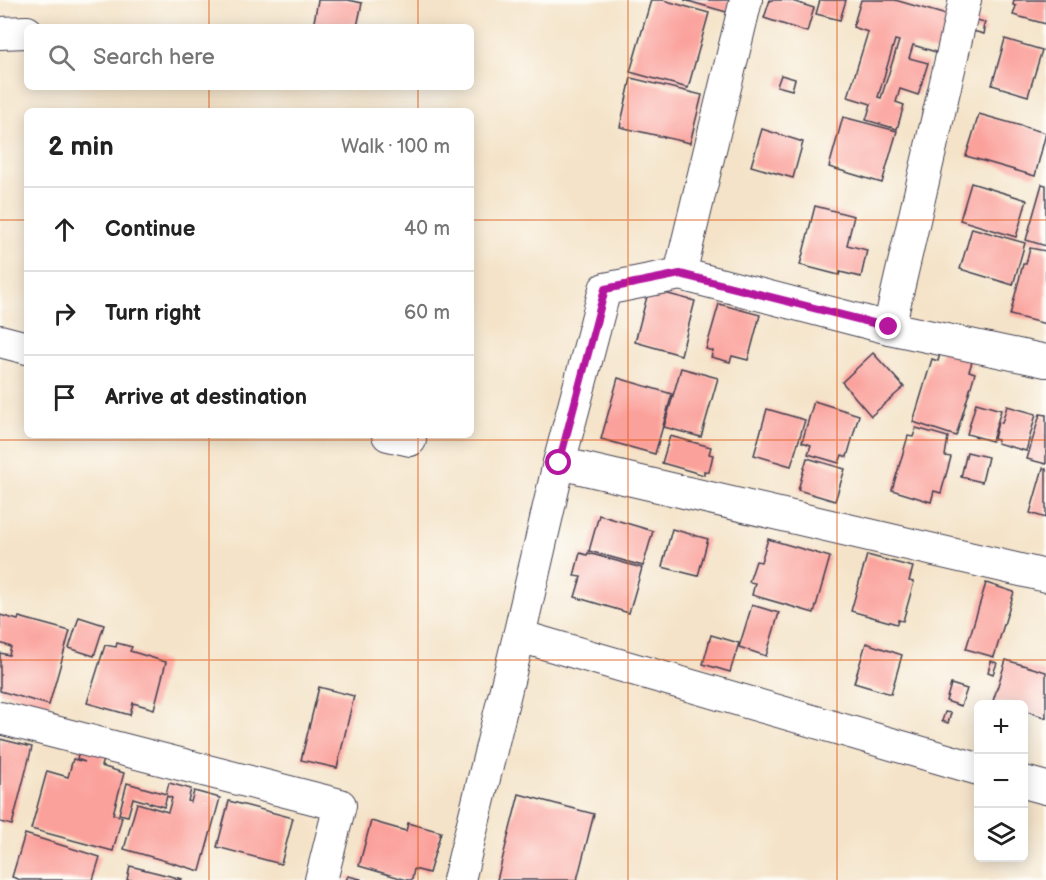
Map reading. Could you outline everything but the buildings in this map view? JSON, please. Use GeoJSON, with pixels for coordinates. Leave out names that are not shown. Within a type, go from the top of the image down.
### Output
{"type":"FeatureCollection","features":[{"type":"Feature","properties":{"kind":"street"},"geometry":{"type":"LineString","coordinates":[[680,274],[747,0]]}},
{"type":"Feature","properties":{"kind":"street"},"geometry":{"type":"LineString","coordinates":[[889,327],[965,0]]}},
{"type":"Feature","properties":{"kind":"street"},"geometry":{"type":"LineString","coordinates":[[0,33],[24,32]]}},
{"type":"Feature","properties":{"kind":"street"},"geometry":{"type":"LineString","coordinates":[[459,880],[559,463],[605,289],[680,274],[889,327],[1046,361]]}},
{"type":"Feature","properties":{"kind":"street"},"geometry":{"type":"LineString","coordinates":[[0,341],[24,347]]}},
{"type":"Feature","properties":{"kind":"street"},"geometry":{"type":"LineString","coordinates":[[559,463],[1046,576]]}},
{"type":"Feature","properties":{"kind":"street"},"geometry":{"type":"LineString","coordinates":[[519,636],[974,768]]}},
{"type":"Feature","properties":{"kind":"street"},"geometry":{"type":"LineString","coordinates":[[0,718],[340,805],[321,880]]}},
{"type":"Feature","properties":{"kind":"street"},"geometry":{"type":"LineString","coordinates":[[1028,783],[1046,788]]}},
{"type":"Feature","properties":{"kind":"route"},"geometry":{"type":"LineString","coordinates":[[559,463],[605,289],[680,274],[889,327]]}}]}
